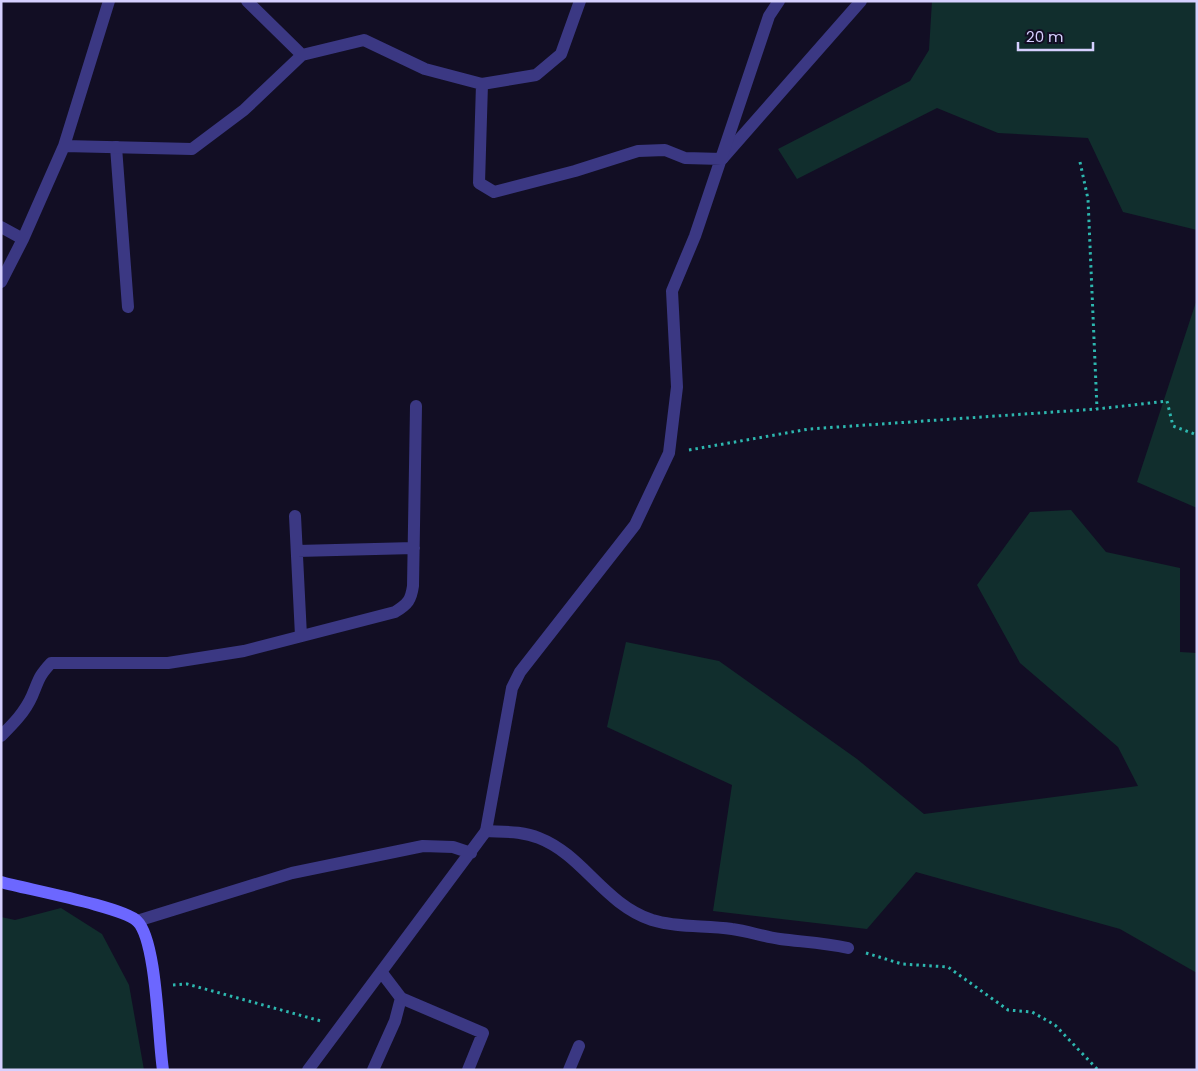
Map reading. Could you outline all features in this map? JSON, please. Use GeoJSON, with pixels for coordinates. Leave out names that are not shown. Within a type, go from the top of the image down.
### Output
{"type":"FeatureCollection","features":[{"type":"Feature","properties":{"kind":"street"},"geometry":{"type":"LineString","coordinates":[[1,282],[23,240],[64,146],[109,1]]}},
{"type":"Feature","properties":{"kind":"street"},"geometry":{"type":"LineString","coordinates":[[246,1],[302,55]]}},
{"type":"Feature","properties":{"kind":"street"},"geometry":{"type":"LineString","coordinates":[[64,146],[192,149],[244,110],[302,55],[364,40],[425,69],[482,84],[536,75],[561,54],[580,1]]}},
{"type":"Feature","properties":{"kind":"street"},"geometry":{"type":"LineString","coordinates":[[308,1070],[486,831],[512,688],[520,672],[635,525],[668,453],[676,387],[672,290],[695,236],[769,16],[779,1]]}},
{"type":"Feature","properties":{"kind":"street"},"geometry":{"type":"LineString","coordinates":[[722,159],[861,1]]}},
{"type":"Feature","properties":{"kind":"street"},"geometry":{"type":"LineString","coordinates":[[482,84],[478,183],[494,192],[638,151],[665,150],[685,158],[722,159]]}},
{"type":"Feature","properties":{"kind":"street"},"geometry":{"type":"LineString","coordinates":[[116,147],[128,306]]}},
{"type":"Feature","properties":{"kind":"street"},"geometry":{"type":"LineString","coordinates":[[1,227],[23,240]]}},
{"type":"Feature","properties":{"kind":"street"},"geometry":{"type":"LineString","coordinates":[[1,736],[21,716],[32,697],[39,676],[51,663],[168,663],[244,651],[396,612],[406,606],[411,599],[412,592],[416,406]]}},
{"type":"Feature","properties":{"kind":"street"},"geometry":{"type":"LineString","coordinates":[[295,516],[301,636]]}},
{"type":"Feature","properties":{"kind":"street"},"geometry":{"type":"LineString","coordinates":[[297,551],[414,548]]}},
{"type":"Feature","properties":{"kind":"street"},"geometry":{"type":"LineString","coordinates":[[486,831],[525,833],[541,838],[570,857],[620,905],[654,921],[731,929],[780,939],[818,941],[848,948]]}},
{"type":"Feature","properties":{"kind":"street"},"geometry":{"type":"LineString","coordinates":[[137,921],[292,873],[423,846],[453,847],[471,853]]}},
{"type":"Feature","properties":{"kind":"street"},"geometry":{"type":"LineString","coordinates":[[1,882],[117,911],[137,921],[149,943],[163,1070]]}},
{"type":"Feature","properties":{"kind":"street"},"geometry":{"type":"LineString","coordinates":[[382,973],[400,998],[483,1033],[468,1070]]}},
{"type":"Feature","properties":{"kind":"street"},"geometry":{"type":"LineString","coordinates":[[373,1070],[395,1021],[400,998]]}},
{"type":"Feature","properties":{"kind":"street"},"geometry":{"type":"LineString","coordinates":[[569,1070],[579,1046]]}},
{"type":"Feature","properties":{"kind":"path"},"geometry":{"type":"LineString","coordinates":[[1080,162],[1088,199],[1097,408]]}},
{"type":"Feature","properties":{"kind":"path"},"geometry":{"type":"LineString","coordinates":[[668,453],[809,429],[1097,408],[1167,401],[1173,426],[1197,435]]}},
{"type":"Feature","properties":{"kind":"path"},"geometry":{"type":"LineString","coordinates":[[848,948],[902,964],[948,967],[1008,1010],[1032,1012],[1054,1025],[1098,1070]]}},
{"type":"Feature","properties":{"kind":"path"},"geometry":{"type":"LineString","coordinates":[[154,985],[188,984],[341,1027]]}},
{"type":"Feature","properties":{"kind":"green space"},"geometry":{"type":"Polygon","coordinates":[[[932,1],[1197,1],[1197,230],[1123,212],[1088,138],[998,133],[937,108],[797,179],[778,149],[910,81],[929,50],[932,1]]]}},
{"type":"Feature","properties":{"kind":"green space"},"geometry":{"type":"Polygon","coordinates":[[[1197,299],[1197,508],[1137,482],[1197,299]]]}},
{"type":"Feature","properties":{"kind":"green space"},"geometry":{"type":"Polygon","coordinates":[[[1071,510],[1106,552],[1180,568],[1180,652],[1197,653],[1197,973],[1120,929],[916,872],[867,929],[713,911],[732,785],[607,727],[626,642],[719,661],[857,759],[924,814],[1138,786],[1118,747],[1020,663],[977,585],[1030,512],[1071,510]]]}},
{"type":"Feature","properties":{"kind":"green space"},"geometry":{"type":"Polygon","coordinates":[[[61,908],[102,934],[129,985],[144,1070],[1,1070],[1,917],[15,920],[61,908]]]}}]}
